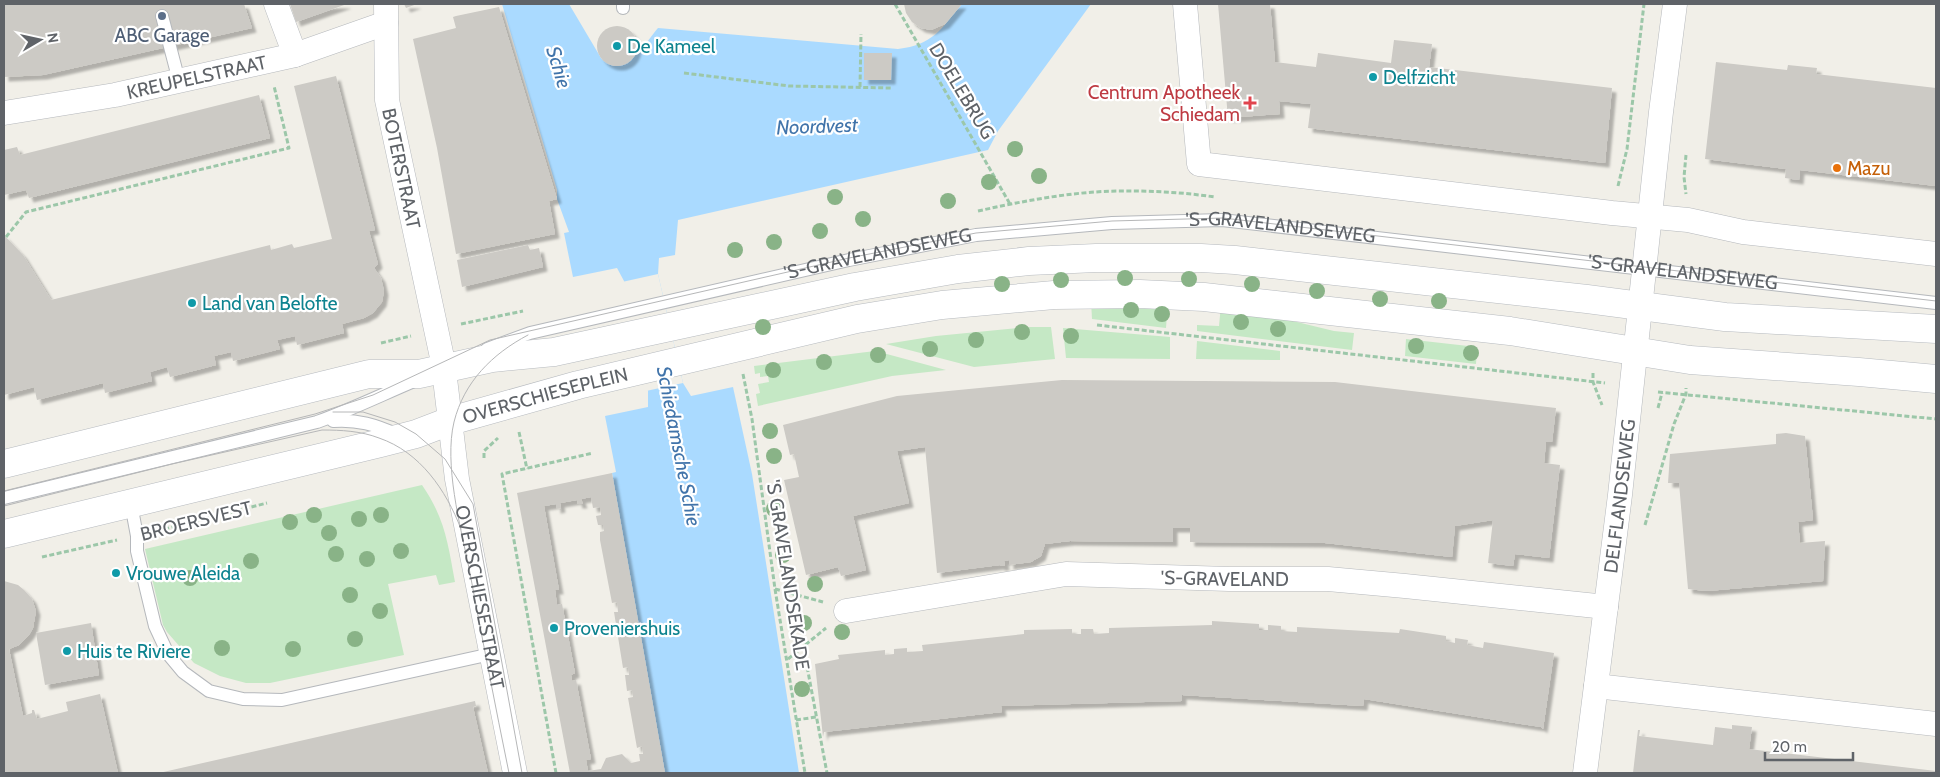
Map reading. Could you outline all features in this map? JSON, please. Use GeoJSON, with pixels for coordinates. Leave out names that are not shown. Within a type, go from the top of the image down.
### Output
{"type":"FeatureCollection","features":[{"type":"Feature","properties":{"kind":"main road","name":"'S-GRAVELANDSEWEG"},"geometry":{"type":"LineString","coordinates":[[631,323],[668,314],[855,287],[924,274],[1029,261],[1096,258],[1201,258],[1235,260],[1725,317],[1936,329]]}},
{"type":"Feature","properties":{"kind":"main road","name":"OVERSCHIESEPLEIN"},"geometry":{"type":"LineString","coordinates":[[359,448],[578,385],[857,319],[942,305],[1054,295],[1140,294],[1204,297],[1510,331],[1635,350]]}},
{"type":"Feature","properties":{"kind":"main road","name":"OVERSCHIESEPLEIN"},"geometry":{"type":"LineString","coordinates":[[4,464],[369,374],[419,374],[492,358],[554,352],[631,323]]}},
{"type":"Feature","properties":{"kind":"main road"},"geometry":{"type":"LineString","coordinates":[[1635,350],[1690,360],[1936,379]]}},
{"type":"Feature","properties":{"kind":"main road","name":"BROERSVEST"},"geometry":{"type":"LineString","coordinates":[[4,534],[359,448]]}},
{"type":"Feature","properties":{"kind":"street"},"geometry":{"type":"LineString","coordinates":[[276,4],[295,55]]}},
{"type":"Feature","properties":{"kind":"street"},"geometry":{"type":"LineString","coordinates":[[1186,4],[1199,164],[1688,220],[1743,232],[1936,254]]}},
{"type":"Feature","properties":{"kind":"street","name":"DELFLANDSEWEG"},"geometry":{"type":"LineString","coordinates":[[1585,773],[1620,495],[1661,112],[1675,4]]}},
{"type":"Feature","properties":{"kind":"street","name":"KREUPELSTRAAT"},"geometry":{"type":"LineString","coordinates":[[4,113],[115,95],[295,55],[386,13]]}},
{"type":"Feature","properties":{"kind":"street","name":"BOTERSTRAAT"},"geometry":{"type":"LineString","coordinates":[[386,13],[387,100],[436,331]]}},
{"type":"Feature","properties":{"kind":"street","name":"OVERSCHIESEPLEIN"},"geometry":{"type":"LineString","coordinates":[[436,331],[444,369],[450,421]]}},
{"type":"Feature","properties":{"kind":"street","name":"OVERSCHIESESTRAAT"},"geometry":{"type":"LineString","coordinates":[[450,421],[457,479],[515,773]]}},
{"type":"Feature","properties":{"kind":"street","name":"'S-GRAVELAND"},"geometry":{"type":"LineString","coordinates":[[846,612],[1066,574],[1328,580],[1606,607]]}},
{"type":"Feature","properties":{"kind":"street"},"geometry":{"type":"LineString","coordinates":[[1596,686],[1936,724]]}},
{"type":"Feature","properties":{"kind":"lane"},"geometry":{"type":"LineString","coordinates":[[162,16],[179,81]]}},
{"type":"Feature","properties":{"kind":"lane","name":"'S-GRAVELANDSEWEG"},"geometry":{"type":"LineString","coordinates":[[668,314],[849,260],[976,235],[1112,223],[1222,220],[1936,303]]}},
{"type":"Feature","properties":{"kind":"lane","name":"OVERSCHIESEPLEIN"},"geometry":{"type":"LineString","coordinates":[[317,422],[348,411],[373,398],[444,369]]}},
{"type":"Feature","properties":{"kind":"lane"},"geometry":{"type":"LineString","coordinates":[[4,498],[317,422],[346,420],[365,422],[402,437]]}},
{"type":"Feature","properties":{"kind":"lane"},"geometry":{"type":"LineString","coordinates":[[131,504],[137,536],[137,551],[155,626],[168,654],[183,672],[210,691],[243,699],[282,700],[491,654]]}},
{"type":"Feature","properties":{"kind":"path","name":"DOELEBRUG"},"geometry":{"type":"LineString","coordinates":[[895,4],[1010,204],[1085,193],[1130,190],[1195,194]]}},
{"type":"Feature","properties":{"kind":"path"},"geometry":{"type":"LineString","coordinates":[[860,87],[861,34]]}},
{"type":"Feature","properties":{"kind":"path"},"geometry":{"type":"LineString","coordinates":[[6,237],[26,212],[290,148],[268,61]]}},
{"type":"Feature","properties":{"kind":"path"},"geometry":{"type":"LineString","coordinates":[[684,73],[789,86],[892,88]]}},
{"type":"Feature","properties":{"kind":"path"},"geometry":{"type":"LineString","coordinates":[[1093,325],[1315,350]]}},
{"type":"Feature","properties":{"kind":"path"},"geometry":{"type":"LineString","coordinates":[[373,345],[436,331]]}},
{"type":"Feature","properties":{"kind":"path"},"geometry":{"type":"LineString","coordinates":[[1644,529],[1674,424],[1686,394],[1690,360]]}},
{"type":"Feature","properties":{"kind":"path","name":"'S GRAVELANDSEKADE"},"geometry":{"type":"LineString","coordinates":[[745,382],[804,773]]}},
{"type":"Feature","properties":{"kind":"path"},"geometry":{"type":"LineString","coordinates":[[515,404],[527,469]]}},
{"type":"Feature","properties":{"kind":"path"},"geometry":{"type":"LineString","coordinates":[[556,773],[502,474],[593,453]]}},
{"type":"Feature","properties":{"kind":"path","name":"BROERSVEST"},"geometry":{"type":"LineString","coordinates":[[32,559],[137,536],[272,501]]}},
{"type":"Feature","properties":{"kind":"path"},"geometry":{"type":"LineString","coordinates":[[775,588],[832,605],[846,612],[803,644],[787,659]]}},
{"type":"Feature","properties":{"kind":"path"},"geometry":{"type":"LineString","coordinates":[[803,644],[826,773]]}},
{"type":"Feature","properties":{"kind":"path"},"geometry":{"type":"LineString","coordinates":[[796,720],[816,717]]}},
{"type":"Feature","properties":{"kind":"green space"},"geometry":{"type":"Polygon","coordinates":[[[1091,301],[1168,302],[1166,328],[1092,319],[1091,301]]]}},
{"type":"Feature","properties":{"kind":"green space"},"geometry":{"type":"Polygon","coordinates":[[[1221,305],[1334,331],[1354,333],[1352,350],[1197,331],[1197,325],[1219,326],[1221,305]]]}},
{"type":"Feature","properties":{"kind":"green space"},"geometry":{"type":"Polygon","coordinates":[[[1027,327],[1051,327],[1055,359],[974,367],[886,344],[936,336],[1027,327]]]}},
{"type":"Feature","properties":{"kind":"green space"},"geometry":{"type":"Polygon","coordinates":[[[1063,328],[1170,337],[1170,359],[1066,358],[1063,328]]]}},
{"type":"Feature","properties":{"kind":"green space"},"geometry":{"type":"Polygon","coordinates":[[[1406,339],[1477,347],[1476,364],[1405,356],[1406,339]]]}},
{"type":"Feature","properties":{"kind":"green space"},"geometry":{"type":"Polygon","coordinates":[[[1197,341],[1280,351],[1280,360],[1196,359],[1197,341]]]}},
{"type":"Feature","properties":{"kind":"green space"},"geometry":{"type":"Polygon","coordinates":[[[883,350],[883,353],[946,370],[892,376],[758,406],[756,394],[760,393],[758,384],[769,382],[768,376],[760,377],[760,373],[755,374],[754,366],[883,350]]]}},
{"type":"Feature","properties":{"kind":"green space"},"geometry":{"type":"Polygon","coordinates":[[[422,485],[441,520],[448,543],[455,582],[439,585],[436,575],[388,584],[404,655],[270,683],[246,683],[220,676],[194,663],[163,625],[145,549],[422,485]]]}},
{"type":"Feature","properties":{"kind":"water"},"geometry":{"type":"Polygon","coordinates":[[[502,4],[569,4],[601,58],[610,64],[618,66],[633,58],[658,28],[898,49],[920,44],[928,40],[942,28],[962,4],[1091,4],[998,131],[988,150],[678,220],[675,255],[659,258],[658,274],[683,383],[691,396],[733,387],[752,474],[799,773],[665,773],[612,473],[616,472],[605,416],[648,407],[648,391],[624,281],[617,268],[573,277],[564,233],[569,232],[557,199],[557,190],[502,4]]]}},
{"type":"Feature","properties":{"kind":"pier"},"geometry":{"type":"Polygon","coordinates":[[[658,274],[683,383],[646,391],[622,282],[658,274]]]}},
{"type":"Feature","properties":{"kind":"building"},"geometry":{"type":"Polygon","coordinates":[[[4,4],[244,4],[252,28],[43,75],[4,77],[4,4]]]}},
{"type":"Feature","properties":{"kind":"building"},"geometry":{"type":"Polygon","coordinates":[[[290,4],[347,4],[296,22],[290,4]]]}},
{"type":"Feature","properties":{"kind":"building"},"geometry":{"type":"Polygon","coordinates":[[[404,4],[417,4],[406,8],[404,4]]]}},
{"type":"Feature","properties":{"kind":"building"},"geometry":{"type":"Polygon","coordinates":[[[904,4],[962,4],[945,24],[931,30],[921,28],[912,22],[906,13],[904,4]]]}},
{"type":"Feature","properties":{"kind":"building","name":"Delfzicht"},"geometry":{"type":"Polygon","coordinates":[[[1218,4],[1270,4],[1275,62],[1316,67],[1318,53],[1391,63],[1394,40],[1432,44],[1429,67],[1612,88],[1605,163],[1308,128],[1311,104],[1279,101],[1280,114],[1228,118],[1218,4]]]}},
{"type":"Feature","properties":{"kind":"building"},"geometry":{"type":"Polygon","coordinates":[[[499,7],[557,199],[549,201],[555,234],[456,254],[437,148],[413,39],[456,28],[453,17],[499,7]]]}},
{"type":"Feature","properties":{"kind":"building","name":"De Kameel"},"geometry":{"type":"Polygon","coordinates":[[[613,26],[621,26],[628,29],[634,35],[637,46],[634,57],[628,63],[621,66],[613,66],[606,63],[600,57],[597,50],[597,42],[600,35],[606,29],[613,26]]]}},
{"type":"Feature","properties":{"kind":"building"},"geometry":{"type":"Polygon","coordinates":[[[864,53],[892,53],[891,80],[864,80],[864,53]]]}},
{"type":"Feature","properties":{"kind":"building"},"geometry":{"type":"Polygon","coordinates":[[[1716,62],[1787,70],[1788,65],[1817,68],[1816,74],[1936,88],[1936,186],[1800,170],[1799,180],[1785,178],[1786,169],[1705,159],[1716,62]]]}},
{"type":"Feature","properties":{"kind":"building","name":"Land van Belofte"},"geometry":{"type":"Polygon","coordinates":[[[336,76],[375,230],[369,231],[378,264],[374,268],[381,278],[384,291],[382,302],[373,313],[364,318],[342,324],[344,333],[297,345],[295,336],[277,340],[280,349],[233,361],[231,352],[214,356],[216,365],[170,377],[167,367],[150,372],[152,381],[105,393],[103,383],[37,400],[34,387],[4,395],[4,235],[23,255],[51,300],[270,245],[271,250],[292,244],[294,248],[332,239],[294,86],[336,76]]]}},
{"type":"Feature","properties":{"kind":"building"},"geometry":{"type":"Polygon","coordinates":[[[259,95],[270,138],[29,198],[26,190],[4,195],[4,150],[17,147],[20,155],[259,95]]]}},
{"type":"Feature","properties":{"kind":"building"},"geometry":{"type":"Polygon","coordinates":[[[528,245],[530,250],[539,248],[543,267],[462,287],[457,260],[528,245]]]}},
{"type":"Feature","properties":{"kind":"building"},"geometry":{"type":"Polygon","coordinates":[[[1062,380],[1335,382],[1556,408],[1552,442],[1546,442],[1544,463],[1560,465],[1549,558],[1515,554],[1513,566],[1488,563],[1493,520],[1455,526],[1452,557],[1325,543],[1190,542],[1190,528],[1173,528],[1173,542],[1070,541],[1045,544],[1041,556],[1031,562],[1009,565],[1009,560],[1004,561],[1005,566],[1000,565],[937,573],[925,447],[897,451],[909,503],[853,516],[866,570],[841,576],[838,567],[806,575],[784,480],[799,477],[794,454],[790,455],[783,425],[897,396],[1062,380]]]}},
{"type":"Feature","properties":{"kind":"building"},"geometry":{"type":"Polygon","coordinates":[[[1786,433],[1805,436],[1813,520],[1798,522],[1800,543],[1825,541],[1823,581],[1707,591],[1688,589],[1679,483],[1668,483],[1670,454],[1776,444],[1776,434],[1786,433]]]}},
{"type":"Feature","properties":{"kind":"building","name":"Proveniershuis"},"geometry":{"type":"Polygon","coordinates":[[[612,473],[665,773],[570,773],[517,493],[612,473]],[[591,497],[581,499],[583,504],[578,504],[577,500],[560,503],[561,508],[556,509],[556,504],[544,506],[559,590],[555,590],[557,605],[562,604],[575,673],[571,675],[572,681],[576,680],[591,759],[586,760],[588,771],[601,769],[606,758],[622,754],[631,763],[640,761],[639,754],[643,754],[642,746],[637,748],[628,698],[633,697],[632,690],[627,691],[625,675],[629,675],[628,667],[623,668],[614,612],[618,612],[617,602],[612,603],[600,540],[600,532],[604,531],[603,525],[598,525],[596,516],[601,515],[600,507],[593,508],[591,497]]]}},
{"type":"Feature","properties":{"kind":"building"},"geometry":{"type":"Polygon","coordinates":[[[4,581],[18,585],[24,590],[32,599],[36,611],[33,628],[29,635],[19,645],[9,649],[23,716],[32,713],[32,710],[34,710],[37,719],[68,711],[66,702],[100,694],[118,773],[4,773],[4,581]]]}},
{"type":"Feature","properties":{"kind":"building"},"geometry":{"type":"Polygon","coordinates":[[[1212,621],[1259,624],[1259,630],[1268,630],[1268,625],[1281,626],[1281,631],[1297,632],[1297,627],[1399,633],[1400,629],[1446,636],[1446,641],[1455,643],[1455,638],[1468,640],[1467,645],[1483,648],[1484,642],[1554,653],[1543,729],[1541,727],[1364,699],[1363,706],[1182,695],[1182,701],[1001,706],[1002,712],[824,732],[823,737],[815,664],[839,659],[838,655],[885,650],[885,655],[894,654],[894,649],[907,648],[907,652],[923,651],[922,645],[1024,634],[1024,630],[1072,629],[1072,634],[1081,634],[1081,629],[1093,629],[1094,634],[1109,633],[1109,628],[1212,625],[1212,621]]]}},
{"type":"Feature","properties":{"kind":"building","name":"Huis te Riviere"},"geometry":{"type":"Polygon","coordinates":[[[91,623],[99,675],[45,685],[36,633],[91,623]]]}},
{"type":"Feature","properties":{"kind":"building"},"geometry":{"type":"Polygon","coordinates":[[[475,701],[476,706],[473,707],[488,773],[159,773],[475,701]]]}},
{"type":"Feature","properties":{"kind":"building"},"geometry":{"type":"Polygon","coordinates":[[[1732,725],[1752,727],[1749,749],[1936,771],[1936,773],[1633,773],[1638,730],[1640,730],[1639,736],[1713,745],[1715,727],[1732,729],[1732,725]]]}},
{"type":"Feature","properties":{"kind":"tram line"},"geometry":{"type":"LineString","coordinates":[[4,491],[315,414],[373,395],[490,340],[849,258],[976,233],[1112,221],[1223,218],[1936,301]]}},
{"type":"Feature","properties":{"kind":"tram line"},"geometry":{"type":"LineString","coordinates":[[509,773],[454,495],[451,439],[459,408],[472,382],[491,360],[528,335]]}},
{"type":"Feature","properties":{"kind":"tram line"},"geometry":{"type":"LineString","coordinates":[[333,412],[363,412],[395,422],[416,434],[445,459],[473,504],[522,773]]}},
{"type":"Feature","properties":{"kind":"tram line"},"geometry":{"type":"LineString","coordinates":[[4,506],[172,464],[322,430],[336,430],[358,432],[379,438],[394,444],[407,453],[430,474],[448,500],[461,529]]}},
{"type":"Feature","properties":{"kind":"place","name":"ABC Garage"},"geometry":{"type":"Point","coordinates":[162,16]}},
{"type":"Feature","properties":{"kind":"place","name":"De Kameel"},"geometry":{"type":"Point","coordinates":[617,46]}},
{"type":"Feature","properties":{"kind":"place","name":"Delfzicht"},"geometry":{"type":"Point","coordinates":[1373,77]}},
{"type":"Feature","properties":{"kind":"place","name":"Centrum Apotheek Schiedam"},"geometry":{"type":"Point","coordinates":[1250,103]}},
{"type":"Feature","properties":{"kind":"place","name":"Mazu"},"geometry":{"type":"Point","coordinates":[1837,168]}},
{"type":"Feature","properties":{"kind":"place","name":"Land van Belofte"},"geometry":{"type":"Point","coordinates":[192,303]}},
{"type":"Feature","properties":{"kind":"place","name":"Vrouwe Aleida"},"geometry":{"type":"Point","coordinates":[116,573]}},
{"type":"Feature","properties":{"kind":"place","name":"Proveniershuis"},"geometry":{"type":"Point","coordinates":[554,628]}},
{"type":"Feature","properties":{"kind":"place","name":"Huis te Riviere"},"geometry":{"type":"Point","coordinates":[67,651]}},
{"type":"Feature","properties":{"kind":"water label","name":"Schie"},"geometry":{"type":"Point","coordinates":[559,67]}},
{"type":"Feature","properties":{"kind":"water label","name":"Noordvest"},"geometry":{"type":"Point","coordinates":[817,126]}},
{"type":"Feature","properties":{"kind":"water label","name":"Schiedamsche Schie"},"geometry":{"type":"Point","coordinates":[679,446]}}]}
